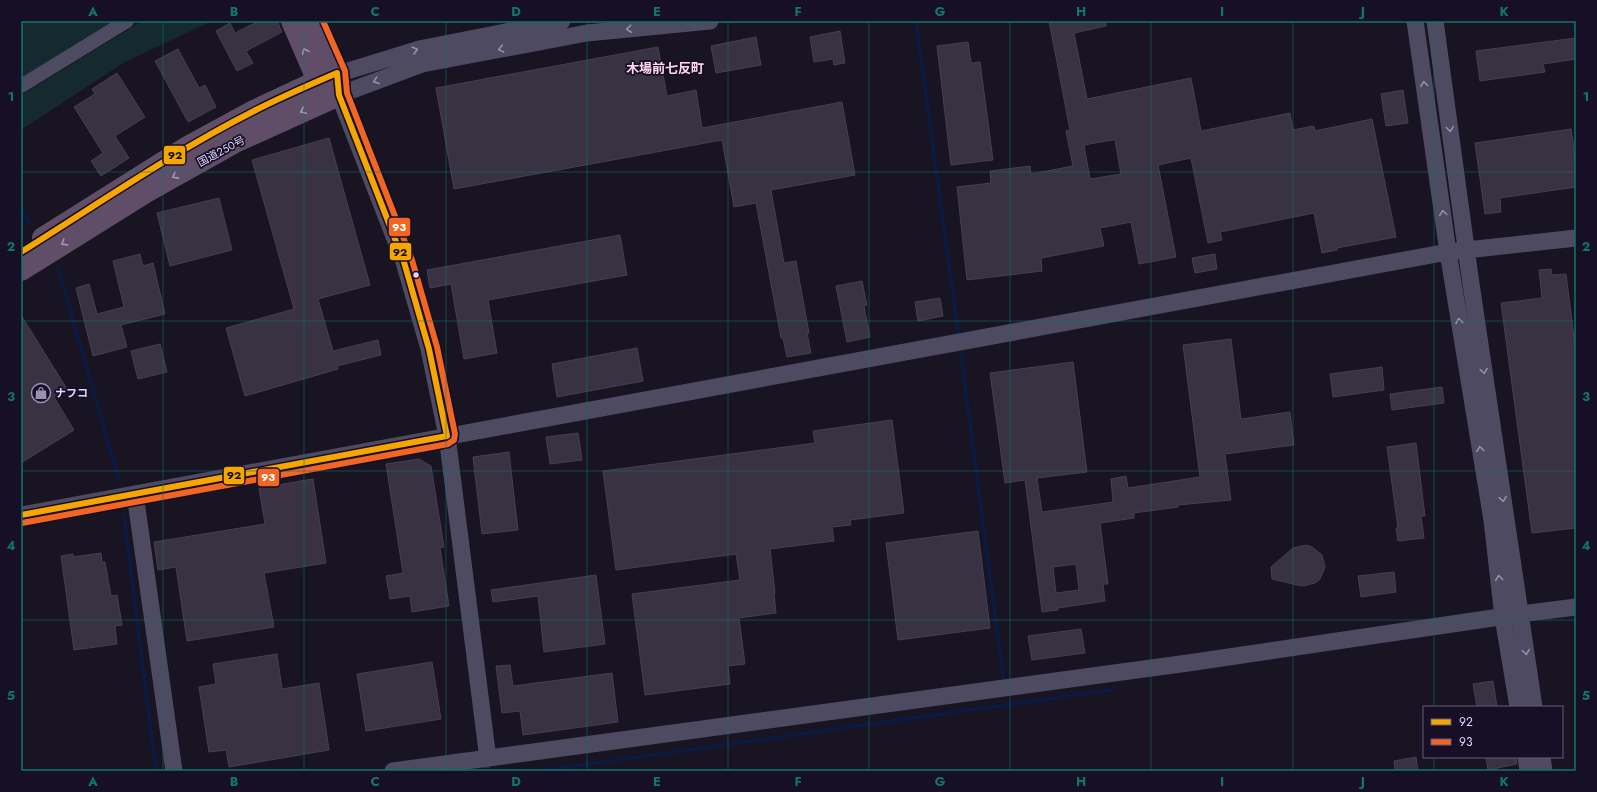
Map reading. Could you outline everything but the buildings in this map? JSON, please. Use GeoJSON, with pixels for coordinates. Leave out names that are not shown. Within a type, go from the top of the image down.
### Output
{"type":"FeatureCollection","features":[{"type":"Feature","properties":{"kind":"highway"},"geometry":{"type":"LineString","coordinates":[[292,21],[331,83]]}},
{"type":"Feature","properties":{"kind":"highway"},"geometry":{"type":"LineString","coordinates":[[314,21],[331,83]]}},
{"type":"Feature","properties":{"kind":"highway","name":"国道250号"},"geometry":{"type":"LineString","coordinates":[[21,252],[186,148],[254,111],[331,83]]}},
{"type":"Feature","properties":{"kind":"highway","name":"国道250号"},"geometry":{"type":"LineString","coordinates":[[21,270],[146,192],[237,141],[331,83]]}},
{"type":"Feature","properties":{"kind":"street"},"geometry":{"type":"LineString","coordinates":[[21,86],[127,21]]}},
{"type":"Feature","properties":{"kind":"street"},"geometry":{"type":"LineString","coordinates":[[331,83],[419,49],[562,21]]}},
{"type":"Feature","properties":{"kind":"street"},"geometry":{"type":"LineString","coordinates":[[331,83],[422,64],[587,33],[710,21]]}},
{"type":"Feature","properties":{"kind":"street"},"geometry":{"type":"LineString","coordinates":[[1415,21],[1448,252],[1492,520],[1503,617],[1518,706]]}},
{"type":"Feature","properties":{"kind":"street"},"geometry":{"type":"LineString","coordinates":[[1435,21],[1466,249],[1534,706]]}},
{"type":"Feature","properties":{"kind":"street"},"geometry":{"type":"LineString","coordinates":[[331,83],[404,262],[430,349],[447,436],[488,759]]}},
{"type":"Feature","properties":{"kind":"street"},"geometry":{"type":"LineString","coordinates":[[21,516],[1448,252],[1576,238]]}},
{"type":"Feature","properties":{"kind":"street"},"geometry":{"type":"LineString","coordinates":[[135,494],[174,771]]}},
{"type":"Feature","properties":{"kind":"street"},"geometry":{"type":"LineString","coordinates":[[393,771],[488,759],[730,724],[1188,663],[1576,607]]}},
{"type":"Feature","properties":{"kind":"street"},"geometry":{"type":"LineString","coordinates":[[1526,758],[1528,771]]}},
{"type":"Feature","properties":{"kind":"street"},"geometry":{"type":"LineString","coordinates":[[1542,758],[1544,771]]}},
{"type":"Feature","properties":{"kind":"green space"},"geometry":{"type":"Polygon","coordinates":[[[21,21],[114,21],[21,80],[21,21]]]}},
{"type":"Feature","properties":{"kind":"green space"},"geometry":{"type":"Polygon","coordinates":[[[142,21],[212,21],[123,63],[21,130],[21,95],[142,21]]]}},
{"type":"Feature","properties":{"kind":"waterway"},"geometry":{"type":"LineString","coordinates":[[916,21],[958,332]]}},
{"type":"Feature","properties":{"kind":"waterway"},"geometry":{"type":"LineString","coordinates":[[21,209],[29,222]]}},
{"type":"Feature","properties":{"kind":"waterway"},"geometry":{"type":"LineString","coordinates":[[58,268],[119,480]]}},
{"type":"Feature","properties":{"kind":"waterway"},"geometry":{"type":"LineString","coordinates":[[961,355],[1004,683]]}},
{"type":"Feature","properties":{"kind":"waterway"},"geometry":{"type":"LineString","coordinates":[[124,516],[156,771]]}},
{"type":"Feature","properties":{"kind":"waterway"},"geometry":{"type":"LineString","coordinates":[[539,771],[1112,690]]}},
{"type":"Feature","properties":{"kind":"transit line","name":"93"},"geometry":{"type":"LineString","coordinates":[[22,523],[448,444],[454,440],[455,434],[437,347],[412,260],[347,93],[345,71],[323,21]]}},
{"type":"Feature","properties":{"kind":"transit line","name":"92"},"geometry":{"type":"LineString","coordinates":[[337,73],[339,95],[404,262],[429,349],[447,436]]}},
{"type":"Feature","properties":{"kind":"transit line","name":"92"},"geometry":{"type":"LineString","coordinates":[[21,252],[136,179],[224,127],[295,91],[337,73]]}},
{"type":"Feature","properties":{"kind":"transit line","name":"92"},"geometry":{"type":"LineString","coordinates":[[21,515],[447,436]]}},
{"type":"Feature","properties":{"kind":"place","name":"ナフコ"},"geometry":{"type":"Point","coordinates":[41,393]}},
{"type":"Feature","properties":{"kind":"district","name":"木場前七反町"},"geometry":{"type":"Point","coordinates":[665,68]}}]}
